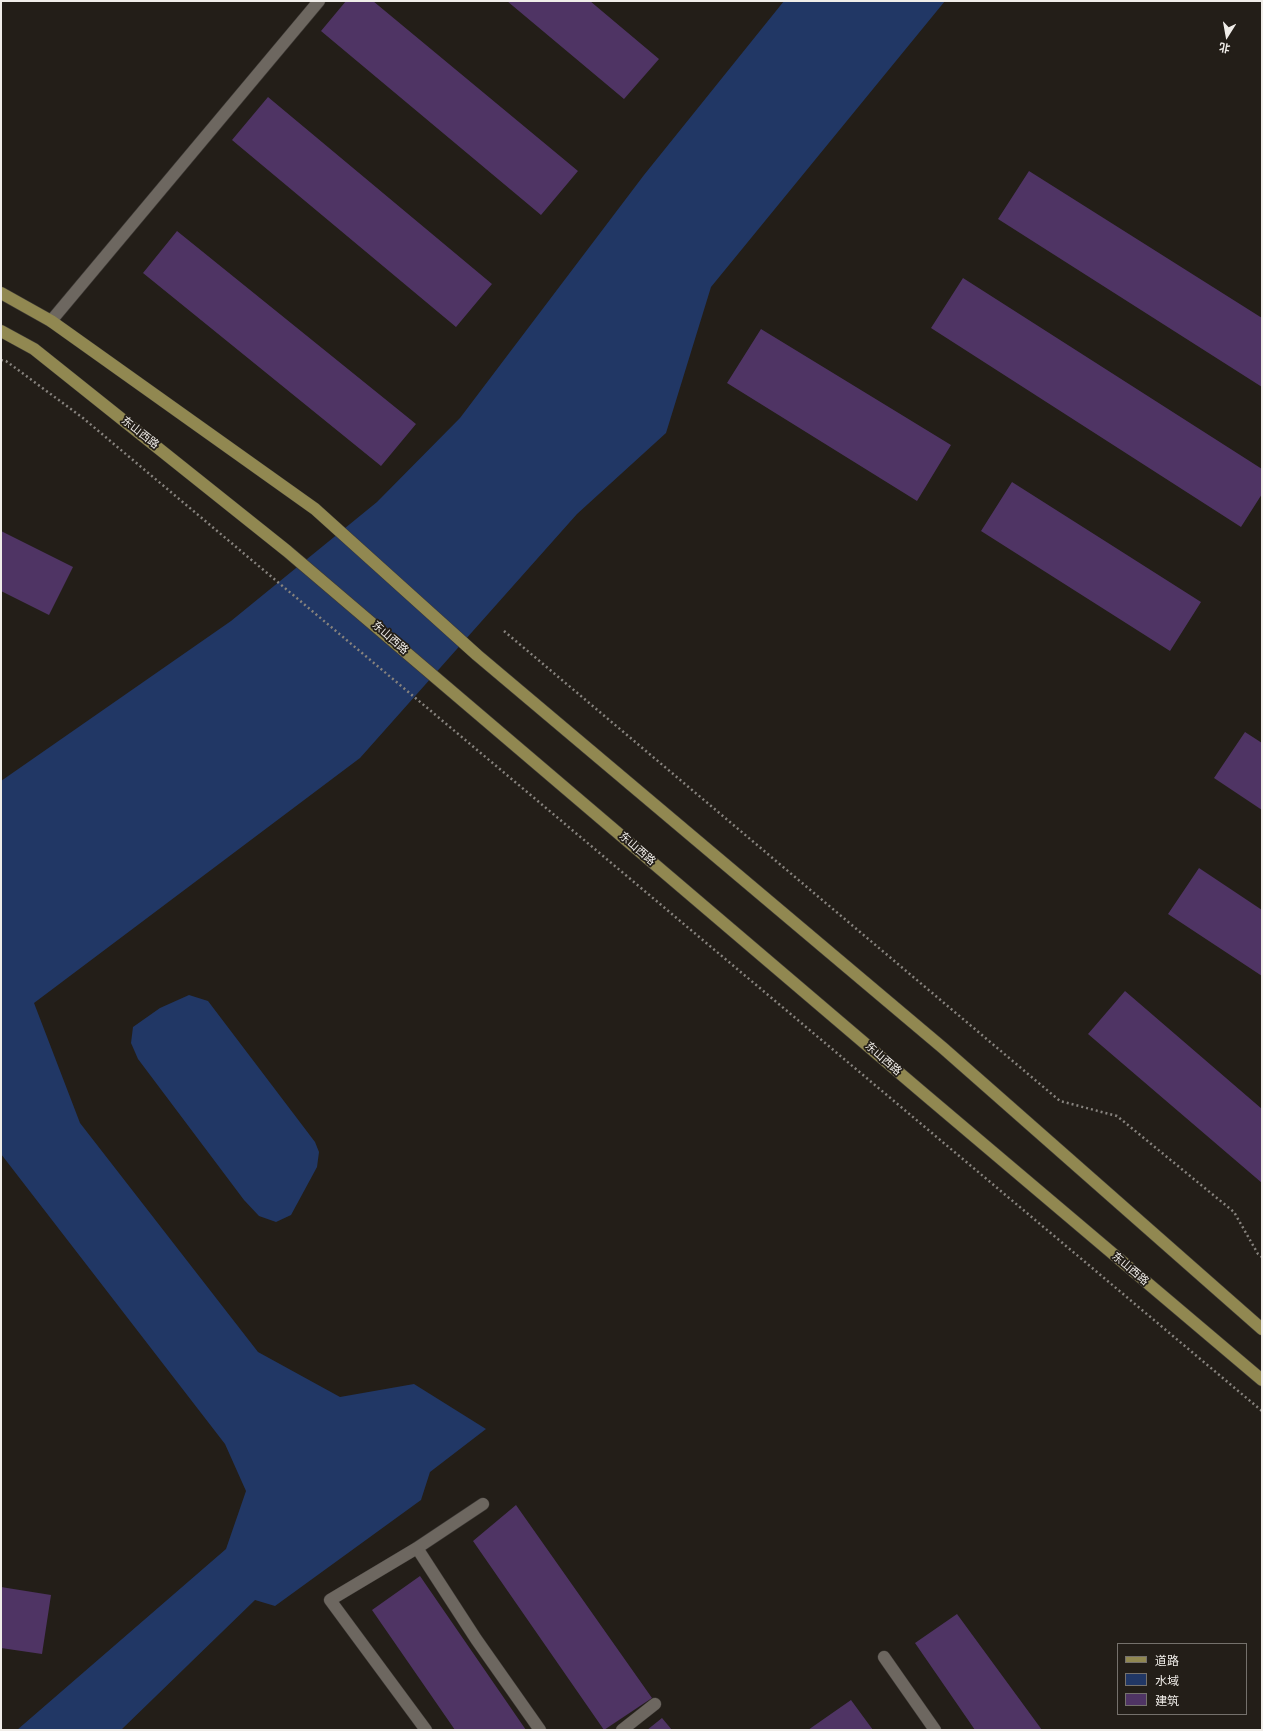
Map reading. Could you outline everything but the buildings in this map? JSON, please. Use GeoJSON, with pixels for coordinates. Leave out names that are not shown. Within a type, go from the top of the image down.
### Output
{"type":"FeatureCollection","features":[{"type":"Feature","properties":{"kind":"main road"},"geometry":{"type":"LineString","coordinates":[[1,293],[51,321],[315,509],[477,655],[943,1048],[1262,1329]]}},
{"type":"Feature","properties":{"kind":"main road","name":"东山西路"},"geometry":{"type":"LineString","coordinates":[[1,330],[34,349],[288,551],[935,1104],[1262,1380]]}},
{"type":"Feature","properties":{"kind":"street"},"geometry":{"type":"LineString","coordinates":[[51,321],[318,1]]}},
{"type":"Feature","properties":{"kind":"street"},"geometry":{"type":"LineString","coordinates":[[426,1730],[330,1600],[418,1548],[483,1504]]}},
{"type":"Feature","properties":{"kind":"street"},"geometry":{"type":"LineString","coordinates":[[418,1548],[476,1639],[540,1730]]}},
{"type":"Feature","properties":{"kind":"street"},"geometry":{"type":"LineString","coordinates":[[884,1657],[935,1730]]}},
{"type":"Feature","properties":{"kind":"street"},"geometry":{"type":"LineString","coordinates":[[622,1730],[655,1704]]}},
{"type":"Feature","properties":{"kind":"path"},"geometry":{"type":"LineString","coordinates":[[1,360],[6,361],[82,418],[1262,1411]]}},
{"type":"Feature","properties":{"kind":"path"},"geometry":{"type":"LineString","coordinates":[[504,631],[1060,1101],[1117,1116],[1234,1212],[1258,1254],[1262,1258]]}},
{"type":"Feature","properties":{"kind":"water"},"geometry":{"type":"Polygon","coordinates":[[[784,1],[945,1],[711,287],[666,433],[577,514],[360,758],[34,1003],[80,1123],[258,1352],[340,1397],[414,1384],[486,1429],[430,1472],[421,1500],[275,1606],[255,1600],[121,1730],[17,1730],[226,1549],[246,1491],[225,1444],[1,1154],[1,781],[231,621],[377,502],[460,418],[644,175],[784,1]]]}},
{"type":"Feature","properties":{"kind":"water"},"geometry":{"type":"Polygon","coordinates":[[[189,995],[208,1001],[315,1142],[319,1152],[317,1167],[291,1215],[276,1222],[259,1216],[244,1200],[138,1059],[131,1043],[133,1027],[160,1008],[189,995]]]}}]}
